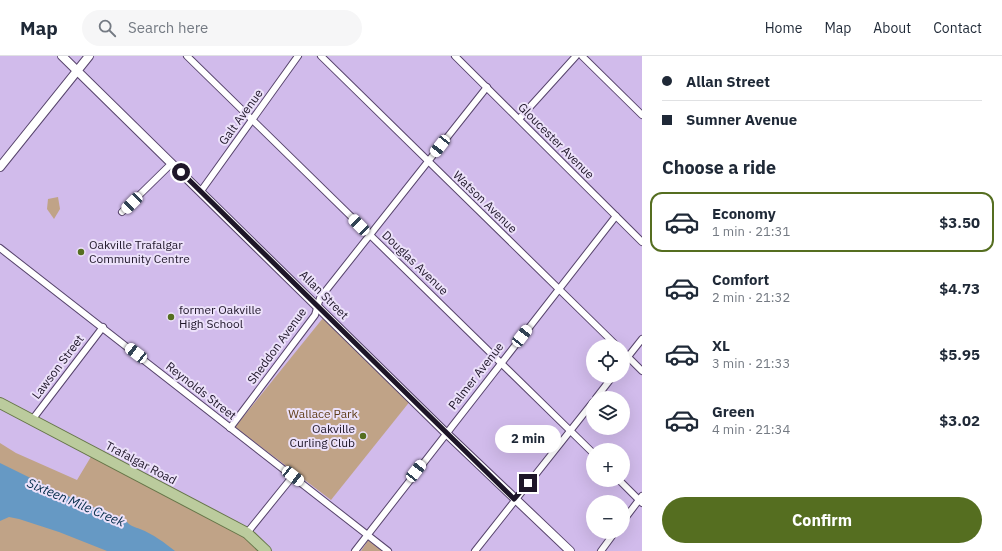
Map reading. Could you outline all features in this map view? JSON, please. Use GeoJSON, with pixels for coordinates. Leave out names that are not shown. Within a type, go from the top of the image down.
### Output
{"type":"FeatureCollection","features":[{"type":"Feature","properties":{"kind":"main road","name":"Trafalgar Road"},"geometry":{"type":"LineString","coordinates":[[0,403],[247,533],[266,551]]}},
{"type":"Feature","properties":{"kind":"street","name":"Allan Street"},"geometry":{"type":"LineString","coordinates":[[62,56],[318,305],[446,433],[570,551]]}},
{"type":"Feature","properties":{"kind":"street"},"geometry":{"type":"LineString","coordinates":[[0,167],[89,56]]}},
{"type":"Feature","properties":{"kind":"street","name":"Douglas Avenue"},"geometry":{"type":"LineString","coordinates":[[187,56],[369,236],[502,362],[586,446]]}},
{"type":"Feature","properties":{"kind":"street","name":"Galt Avenue"},"geometry":{"type":"LineString","coordinates":[[201,191],[298,56]]}},
{"type":"Feature","properties":{"kind":"street","name":"Watson Avenue"},"geometry":{"type":"LineString","coordinates":[[321,56],[610,339]]}},
{"type":"Feature","properties":{"kind":"street","name":"Gloucester Avenue"},"geometry":{"type":"LineString","coordinates":[[455,56],[642,242]]}},
{"type":"Feature","properties":{"kind":"street"},"geometry":{"type":"LineString","coordinates":[[519,119],[576,56]]}},
{"type":"Feature","properties":{"kind":"street"},"geometry":{"type":"LineString","coordinates":[[582,56],[642,115]]}},
{"type":"Feature","properties":{"kind":"street","name":"Sheddon Avenue"},"geometry":{"type":"LineString","coordinates":[[230,428],[315,315],[320,298],[487,87]]}},
{"type":"Feature","properties":{"kind":"street"},"geometry":{"type":"LineString","coordinates":[[122,212],[172,162]]}},
{"type":"Feature","properties":{"kind":"street","name":"Palmer Avenue"},"geometry":{"type":"LineString","coordinates":[[355,551],[616,216]]}},
{"type":"Feature","properties":{"kind":"street","name":"Reynolds Street"},"geometry":{"type":"LineString","coordinates":[[0,248],[388,551]]}},
{"type":"Feature","properties":{"kind":"street","name":"Lawson Street"},"geometry":{"type":"LineString","coordinates":[[32,420],[102,327]]}},
{"type":"Feature","properties":{"kind":"street"},"geometry":{"type":"LineString","coordinates":[[630,354],[642,339]]}},
{"type":"Feature","properties":{"kind":"street"},"geometry":{"type":"LineString","coordinates":[[630,359],[642,370]]}},
{"type":"Feature","properties":{"kind":"street"},"geometry":{"type":"LineString","coordinates":[[601,391],[608,383]]}},
{"type":"Feature","properties":{"kind":"street"},"geometry":{"type":"LineString","coordinates":[[475,551],[514,499],[586,411]]}},
{"type":"Feature","properties":{"kind":"street"},"geometry":{"type":"LineString","coordinates":[[247,533],[293,476]]}},
{"type":"Feature","properties":{"kind":"street"},"geometry":{"type":"LineString","coordinates":[[627,487],[641,500],[630,513]]}},
{"type":"Feature","properties":{"kind":"street"},"geometry":{"type":"LineString","coordinates":[[601,551],[610,539]]}},
{"type":"Feature","properties":{"kind":"green space"},"geometry":{"type":"Polygon","coordinates":[[[58,197],[60,209],[54,219],[47,209],[48,199],[58,197]]]}},
{"type":"Feature","properties":{"kind":"green space","name":"Wallace Park"},"geometry":{"type":"Polygon","coordinates":[[[323,318],[411,400],[331,500],[235,427],[323,318]]]}},
{"type":"Feature","properties":{"kind":"green space"},"geometry":{"type":"Polygon","coordinates":[[[0,443],[16,453],[77,480],[92,455],[237,530],[258,551],[0,551],[0,443]]]}},
{"type":"Feature","properties":{"kind":"green space"},"geometry":{"type":"Polygon","coordinates":[[[369,539],[383,551],[361,551],[369,539]]]}},
{"type":"Feature","properties":{"kind":"water","name":"Sixteen Mile Creek"},"geometry":{"type":"Polygon","coordinates":[[[0,463],[63,494],[145,531],[175,551],[107,551],[59,532],[19,519],[9,517],[0,521],[0,463]]]}},
{"type":"Feature","properties":{"kind":"place","name":"Oakville Trafalgar Community Centre"},"geometry":{"type":"Point","coordinates":[81,252]}},
{"type":"Feature","properties":{"kind":"place","name":"former Oakville High School"},"geometry":{"type":"Point","coordinates":[171,317]}},
{"type":"Feature","properties":{"kind":"place","name":"Oakville Curling Club"},"geometry":{"type":"Point","coordinates":[363,436]}},
{"type":"Feature","properties":{"kind":"route"},"geometry":{"type":"LineString","coordinates":[[181,172],[514,499],[528,483]]}}]}
